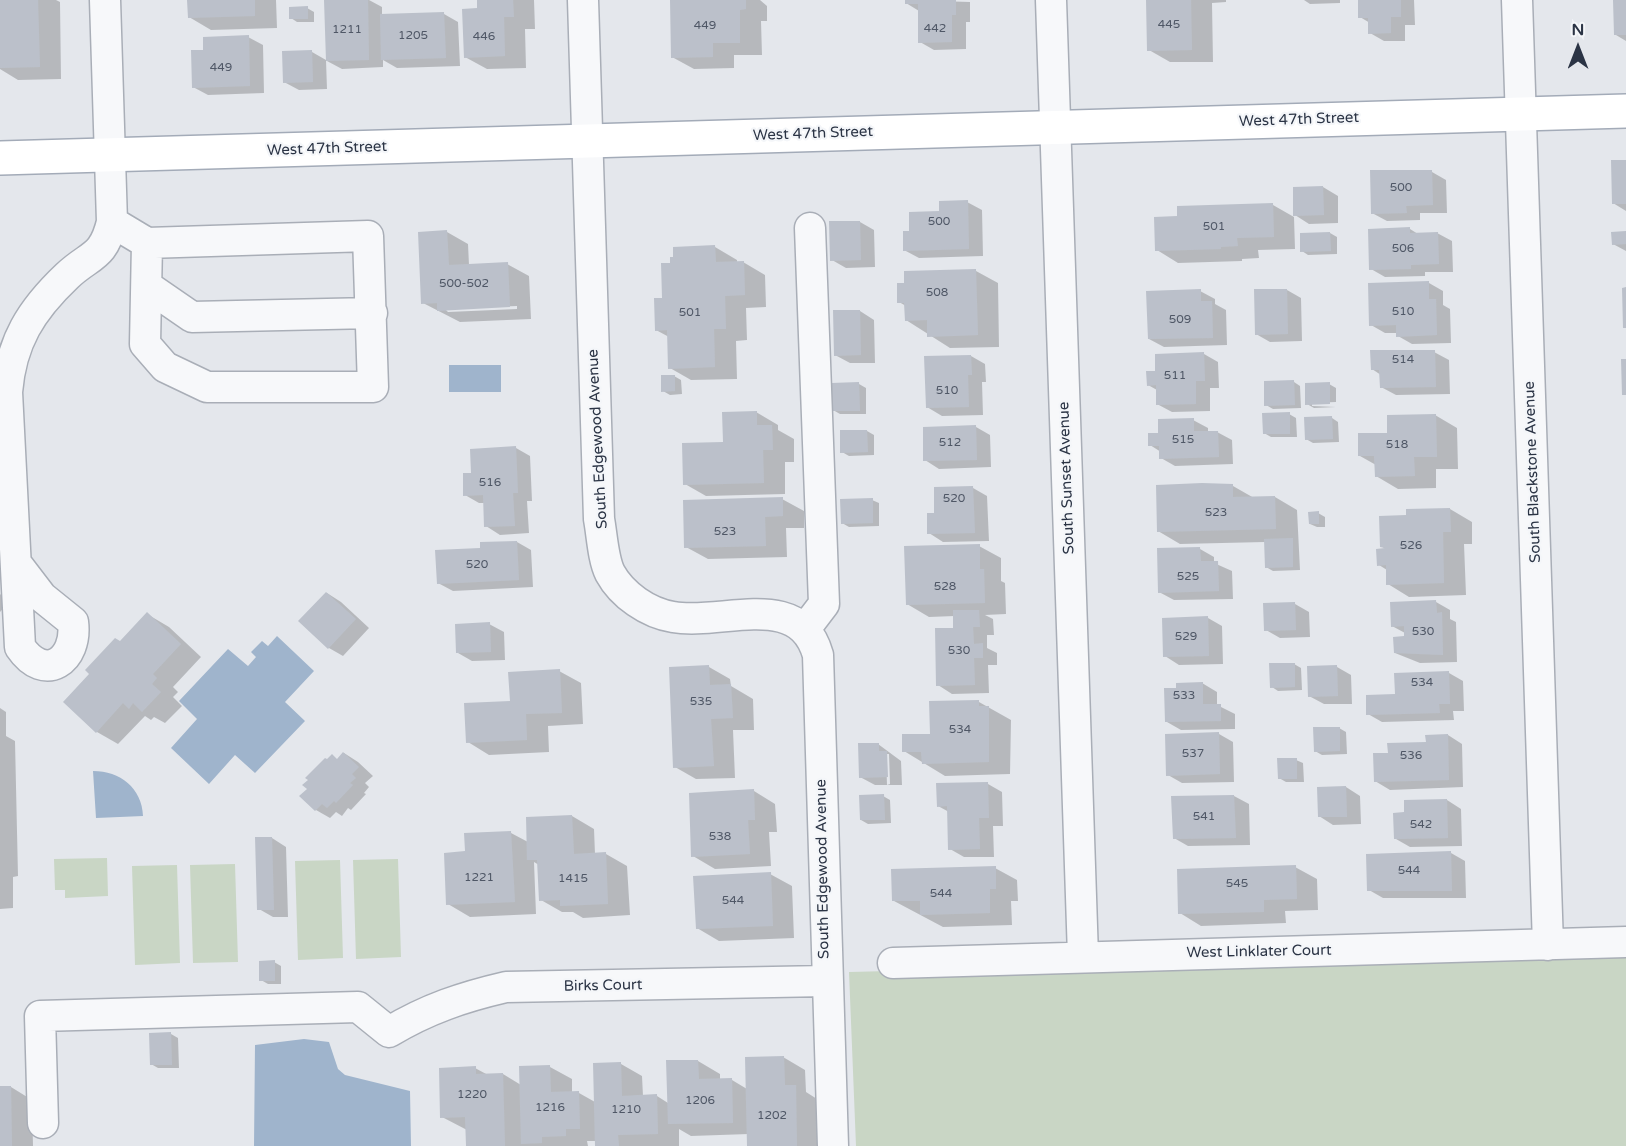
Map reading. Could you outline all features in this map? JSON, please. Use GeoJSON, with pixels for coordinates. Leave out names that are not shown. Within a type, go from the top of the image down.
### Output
{"type":"FeatureCollection","features":[{"type":"Feature","properties":{"kind":"main road","name":"West 47th Street"},"geometry":{"type":"LineString","coordinates":[[0,158],[1626,111]]}},
{"type":"Feature","properties":{"kind":"street"},"geometry":{"type":"LineString","coordinates":[[16,563],[7,392],[9,369],[22,329],[66,276],[97,256],[108,239],[112,222],[105,0]]}},
{"type":"Feature","properties":{"kind":"street","name":"South Edgewood Avenue"},"geometry":{"type":"LineString","coordinates":[[583,0],[599,519],[610,573],[635,602],[672,617],[776,615],[805,628],[814,641],[818,655],[826,981],[833,1146]]}},
{"type":"Feature","properties":{"kind":"street","name":"South Sunset Avenue"},"geometry":{"type":"LineString","coordinates":[[1051,0],[1083,956]]}},
{"type":"Feature","properties":{"kind":"street","name":"South Blackstone Avenue"},"geometry":{"type":"LineString","coordinates":[[1517,0],[1548,945]]}},
{"type":"Feature","properties":{"kind":"street"},"geometry":{"type":"LineString","coordinates":[[112,222],[147,243],[368,236],[373,387],[207,387],[165,367],[145,344],[147,243]]}},
{"type":"Feature","properties":{"kind":"street"},"geometry":{"type":"LineString","coordinates":[[805,628],[824,604],[810,228]]}},
{"type":"Feature","properties":{"kind":"street"},"geometry":{"type":"LineString","coordinates":[[147,286],[192,317],[372,314]]}},
{"type":"Feature","properties":{"kind":"street","name":"West Linklater Court"},"geometry":{"type":"LineString","coordinates":[[893,963],[1626,942]]}},
{"type":"Feature","properties":{"kind":"street","name":"Birks Court"},"geometry":{"type":"LineString","coordinates":[[44,1124],[40,1016],[358,1007],[389,1032],[416,1016],[456,999],[506,987],[826,981]]}},
{"type":"Feature","properties":{"kind":"green space"},"geometry":{"type":"Polygon","coordinates":[[[107,858],[108,896],[65,898],[65,890],[55,890],[54,859],[107,858]]]}},
{"type":"Feature","properties":{"kind":"green space"},"geometry":{"type":"Polygon","coordinates":[[[398,859],[401,957],[356,959],[353,860],[398,859]]]}},
{"type":"Feature","properties":{"kind":"green space"},"geometry":{"type":"Polygon","coordinates":[[[340,860],[343,958],[298,960],[295,861],[340,860]]]}},
{"type":"Feature","properties":{"kind":"green space"},"geometry":{"type":"Polygon","coordinates":[[[235,864],[238,962],[193,963],[190,865],[235,864]]]}},
{"type":"Feature","properties":{"kind":"green space"},"geometry":{"type":"Polygon","coordinates":[[[177,865],[180,963],[135,965],[132,866],[177,865]]]}},
{"type":"Feature","properties":{"kind":"green space"},"geometry":{"type":"Polygon","coordinates":[[[1626,953],[1626,1146],[856,1146],[849,972],[1626,953]]]}},
{"type":"Feature","properties":{"kind":"water"},"geometry":{"type":"Polygon","coordinates":[[[449,365],[501,365],[501,392],[449,392],[449,365]]]}},
{"type":"Feature","properties":{"kind":"water"},"geometry":{"type":"Polygon","coordinates":[[[277,636],[314,671],[285,702],[305,721],[255,773],[235,755],[209,784],[171,748],[197,719],[179,701],[228,649],[248,666],[256,657],[251,652],[262,641],[268,646],[277,636]]]}},
{"type":"Feature","properties":{"kind":"water"},"geometry":{"type":"Polygon","coordinates":[[[93,771],[112,774],[128,783],[139,797],[143,816],[96,818],[93,771]]]}},
{"type":"Feature","properties":{"kind":"water"},"geometry":{"type":"Polygon","coordinates":[[[304,1039],[329,1042],[338,1069],[345,1075],[410,1091],[411,1146],[254,1146],[255,1045],[304,1039]]]}},
{"type":"Feature","properties":{"kind":"building"},"geometry":{"type":"Polygon","coordinates":[[[0,0],[38,0],[40,67],[0,68],[0,0]]]}},
{"type":"Feature","properties":{"kind":"building"},"geometry":{"type":"Polygon","coordinates":[[[187,0],[255,0],[255,16],[188,18],[187,0]]]}},
{"type":"Feature","properties":{"kind":"building"},"geometry":{"type":"Polygon","coordinates":[[[324,0],[368,0],[369,60],[326,61],[324,0]]]}},
{"type":"Feature","properties":{"kind":"building"},"geometry":{"type":"Polygon","coordinates":[[[477,0],[513,0],[514,17],[504,17],[505,56],[464,58],[462,9],[477,8],[477,0]]]}},
{"type":"Feature","properties":{"kind":"building"},"geometry":{"type":"Polygon","coordinates":[[[670,0],[746,0],[746,9],[740,10],[740,43],[713,43],[713,57],[671,58],[670,0]]]}},
{"type":"Feature","properties":{"kind":"building"},"geometry":{"type":"Polygon","coordinates":[[[905,0],[956,0],[956,15],[952,15],[952,42],[918,43],[918,4],[905,4],[905,0]]]}},
{"type":"Feature","properties":{"kind":"building"},"geometry":{"type":"Polygon","coordinates":[[[1146,0],[1191,0],[1192,50],[1147,51],[1146,0]]]}},
{"type":"Feature","properties":{"kind":"building"},"geometry":{"type":"Polygon","coordinates":[[[1358,0],[1401,0],[1401,17],[1391,17],[1391,33],[1368,34],[1368,18],[1358,18],[1358,0]]]}},
{"type":"Feature","properties":{"kind":"building"},"geometry":{"type":"Polygon","coordinates":[[[1613,0],[1626,0],[1626,35],[1614,35],[1613,0]]]}},
{"type":"Feature","properties":{"kind":"building"},"geometry":{"type":"Polygon","coordinates":[[[308,6],[308,19],[289,19],[289,7],[308,6]]]}},
{"type":"Feature","properties":{"kind":"building"},"geometry":{"type":"Polygon","coordinates":[[[444,12],[446,58],[381,60],[380,14],[444,12]]]}},
{"type":"Feature","properties":{"kind":"building"},"geometry":{"type":"Polygon","coordinates":[[[249,35],[250,86],[192,88],[191,50],[203,50],[203,37],[249,35]]]}},
{"type":"Feature","properties":{"kind":"building"},"geometry":{"type":"Polygon","coordinates":[[[312,50],[313,82],[283,83],[282,51],[312,50]]]}},
{"type":"Feature","properties":{"kind":"building"},"geometry":{"type":"Polygon","coordinates":[[[1611,160],[1626,160],[1626,204],[1612,204],[1611,160]]]}},
{"type":"Feature","properties":{"kind":"building"},"geometry":{"type":"Polygon","coordinates":[[[1370,170],[1432,170],[1433,205],[1406,206],[1407,213],[1371,214],[1370,170]]]}},
{"type":"Feature","properties":{"kind":"building"},"geometry":{"type":"Polygon","coordinates":[[[1323,186],[1324,215],[1293,216],[1293,187],[1323,186]]]}},
{"type":"Feature","properties":{"kind":"building"},"geometry":{"type":"Polygon","coordinates":[[[968,200],[969,249],[903,251],[903,231],[909,231],[909,212],[939,211],[939,201],[968,200]]]}},
{"type":"Feature","properties":{"kind":"building"},"geometry":{"type":"Polygon","coordinates":[[[1273,203],[1274,237],[1237,238],[1238,246],[1221,247],[1221,249],[1155,251],[1154,217],[1177,216],[1177,206],[1273,203]]]}},
{"type":"Feature","properties":{"kind":"building"},"geometry":{"type":"Polygon","coordinates":[[[829,221],[860,221],[861,260],[830,261],[829,221]]]}},
{"type":"Feature","properties":{"kind":"building"},"geometry":{"type":"Polygon","coordinates":[[[1410,227],[1410,233],[1438,232],[1439,264],[1411,265],[1411,269],[1369,270],[1368,229],[1410,227]]]}},
{"type":"Feature","properties":{"kind":"building"},"geometry":{"type":"Polygon","coordinates":[[[447,230],[449,265],[508,262],[510,307],[437,311],[437,303],[421,304],[418,232],[447,230]]]}},
{"type":"Feature","properties":{"kind":"building"},"geometry":{"type":"Polygon","coordinates":[[[1626,231],[1626,244],[1612,245],[1611,232],[1626,231]]]}},
{"type":"Feature","properties":{"kind":"building"},"geometry":{"type":"Polygon","coordinates":[[[1330,232],[1331,251],[1300,252],[1300,233],[1330,232]]]}},
{"type":"Feature","properties":{"kind":"building"},"geometry":{"type":"Polygon","coordinates":[[[715,245],[716,262],[744,261],[745,295],[725,296],[726,329],[714,329],[715,367],[668,369],[667,330],[655,331],[654,298],[662,298],[661,263],[670,263],[670,257],[673,257],[673,247],[715,245]]]}},
{"type":"Feature","properties":{"kind":"building"},"geometry":{"type":"Polygon","coordinates":[[[976,269],[978,335],[927,337],[927,320],[905,321],[904,303],[897,303],[897,283],[904,283],[904,271],[976,269]]]}},
{"type":"Feature","properties":{"kind":"building"},"geometry":{"type":"Polygon","coordinates":[[[1429,281],[1429,299],[1436,299],[1437,335],[1396,337],[1396,325],[1369,326],[1368,283],[1429,281]]]}},
{"type":"Feature","properties":{"kind":"building"},"geometry":{"type":"Polygon","coordinates":[[[1626,287],[1626,328],[1623,328],[1622,288],[1626,287]]]}},
{"type":"Feature","properties":{"kind":"building"},"geometry":{"type":"Polygon","coordinates":[[[1201,289],[1201,301],[1212,301],[1213,338],[1148,339],[1146,291],[1201,289]]]}},
{"type":"Feature","properties":{"kind":"building"},"geometry":{"type":"Polygon","coordinates":[[[1254,289],[1287,289],[1288,334],[1255,335],[1254,289]]]}},
{"type":"Feature","properties":{"kind":"building"},"geometry":{"type":"Polygon","coordinates":[[[833,310],[860,310],[861,355],[834,356],[833,310]]]}},
{"type":"Feature","properties":{"kind":"building"},"geometry":{"type":"Polygon","coordinates":[[[1370,350],[1435,350],[1436,387],[1380,388],[1379,370],[1371,370],[1370,350]]]}},
{"type":"Feature","properties":{"kind":"building"},"geometry":{"type":"Polygon","coordinates":[[[1204,352],[1205,381],[1196,381],[1196,404],[1156,405],[1156,385],[1147,386],[1146,371],[1155,371],[1155,354],[1204,352]]]}},
{"type":"Feature","properties":{"kind":"building"},"geometry":{"type":"Polygon","coordinates":[[[971,355],[972,375],[968,375],[969,407],[926,408],[924,356],[971,355]]]}},
{"type":"Feature","properties":{"kind":"building"},"geometry":{"type":"Polygon","coordinates":[[[1621,359],[1626,359],[1626,395],[1622,395],[1621,359]]]}},
{"type":"Feature","properties":{"kind":"building"},"geometry":{"type":"Polygon","coordinates":[[[661,375],[675,375],[675,391],[661,392],[661,375]]]}},
{"type":"Feature","properties":{"kind":"building"},"geometry":{"type":"Polygon","coordinates":[[[1294,380],[1295,405],[1264,406],[1264,381],[1294,380]]]}},
{"type":"Feature","properties":{"kind":"building"},"geometry":{"type":"Polygon","coordinates":[[[859,382],[860,411],[832,411],[831,383],[859,382]]]}},
{"type":"Feature","properties":{"kind":"building"},"geometry":{"type":"Polygon","coordinates":[[[1330,382],[1330,404],[1305,405],[1305,383],[1330,382]]]}},
{"type":"Feature","properties":{"kind":"building"},"geometry":{"type":"Polygon","coordinates":[[[757,411],[757,425],[772,425],[773,450],[763,450],[764,483],[683,485],[682,443],[723,442],[722,412],[757,411]]]}},
{"type":"Feature","properties":{"kind":"building"},"geometry":{"type":"Polygon","coordinates":[[[1290,412],[1290,434],[1263,434],[1262,413],[1290,412]]]}},
{"type":"Feature","properties":{"kind":"building"},"geometry":{"type":"Polygon","coordinates":[[[1436,414],[1437,457],[1414,457],[1415,476],[1375,477],[1374,456],[1358,456],[1358,433],[1387,433],[1387,415],[1436,414]]]}},
{"type":"Feature","properties":{"kind":"building"},"geometry":{"type":"Polygon","coordinates":[[[1332,416],[1333,439],[1305,440],[1304,417],[1332,416]]]}},
{"type":"Feature","properties":{"kind":"building"},"geometry":{"type":"Polygon","coordinates":[[[1194,418],[1194,431],[1218,431],[1219,457],[1159,459],[1159,446],[1148,446],[1148,433],[1158,433],[1158,419],[1194,418]]]}},
{"type":"Feature","properties":{"kind":"building"},"geometry":{"type":"Polygon","coordinates":[[[976,425],[977,460],[923,461],[923,427],[976,425]]]}},
{"type":"Feature","properties":{"kind":"building"},"geometry":{"type":"Polygon","coordinates":[[[840,430],[867,430],[868,452],[840,453],[840,430]]]}},
{"type":"Feature","properties":{"kind":"building"},"geometry":{"type":"Polygon","coordinates":[[[516,446],[518,493],[513,493],[515,526],[484,527],[483,495],[463,496],[463,473],[471,473],[470,449],[516,446]]]}},
{"type":"Feature","properties":{"kind":"building"},"geometry":{"type":"Polygon","coordinates":[[[1233,484],[1233,497],[1275,496],[1276,529],[1157,532],[1156,485],[1233,484]]]}},
{"type":"Feature","properties":{"kind":"building"},"geometry":{"type":"Polygon","coordinates":[[[973,486],[975,533],[927,534],[927,513],[934,513],[934,487],[973,486]]]}},
{"type":"Feature","properties":{"kind":"building"},"geometry":{"type":"Polygon","coordinates":[[[783,497],[783,516],[765,517],[766,546],[684,548],[683,500],[783,497]]]}},
{"type":"Feature","properties":{"kind":"building"},"geometry":{"type":"Polygon","coordinates":[[[873,498],[873,523],[841,524],[840,499],[873,498]]]}},
{"type":"Feature","properties":{"kind":"building"},"geometry":{"type":"Polygon","coordinates":[[[1450,508],[1451,532],[1443,532],[1444,583],[1386,585],[1386,565],[1377,566],[1376,549],[1385,548],[1380,547],[1379,516],[1406,515],[1406,509],[1450,508]]]}},
{"type":"Feature","properties":{"kind":"building"},"geometry":{"type":"Polygon","coordinates":[[[1319,511],[1319,524],[1309,524],[1308,512],[1319,511]]]}},
{"type":"Feature","properties":{"kind":"building"},"geometry":{"type":"Polygon","coordinates":[[[1293,538],[1293,567],[1265,568],[1264,539],[1293,538]]]}},
{"type":"Feature","properties":{"kind":"building"},"geometry":{"type":"Polygon","coordinates":[[[517,541],[519,580],[437,584],[435,550],[480,548],[480,542],[517,541]]]}},
{"type":"Feature","properties":{"kind":"building"},"geometry":{"type":"Polygon","coordinates":[[[980,544],[980,569],[984,569],[985,603],[906,605],[904,546],[980,544]]]}},
{"type":"Feature","properties":{"kind":"building"},"geometry":{"type":"Polygon","coordinates":[[[1200,547],[1201,561],[1218,561],[1219,591],[1158,593],[1157,548],[1200,547]]]}},
{"type":"Feature","properties":{"kind":"building"},"geometry":{"type":"Polygon","coordinates":[[[326,592],[356,619],[328,649],[298,621],[326,592]]]}},
{"type":"Feature","properties":{"kind":"building"},"geometry":{"type":"Polygon","coordinates":[[[1436,600],[1437,613],[1442,612],[1443,655],[1394,653],[1393,637],[1404,636],[1404,626],[1391,627],[1390,602],[1436,600]]]}},
{"type":"Feature","properties":{"kind":"building"},"geometry":{"type":"Polygon","coordinates":[[[1295,602],[1296,630],[1264,631],[1263,603],[1295,602]]]}},
{"type":"Feature","properties":{"kind":"building"},"geometry":{"type":"Polygon","coordinates":[[[953,610],[979,610],[980,627],[973,627],[974,644],[983,643],[983,658],[974,658],[975,685],[936,686],[935,628],[953,628],[953,610]]]}},
{"type":"Feature","properties":{"kind":"building"},"geometry":{"type":"Polygon","coordinates":[[[147,612],[181,644],[153,674],[157,678],[152,684],[161,692],[142,712],[133,703],[129,709],[123,703],[96,733],[63,702],[89,674],[85,670],[115,638],[120,641],[147,612]]]}},
{"type":"Feature","properties":{"kind":"building"},"geometry":{"type":"Polygon","coordinates":[[[1208,616],[1209,656],[1163,657],[1162,618],[1208,616]]]}},
{"type":"Feature","properties":{"kind":"building"},"geometry":{"type":"Polygon","coordinates":[[[490,622],[491,652],[456,653],[455,624],[490,622]]]}},
{"type":"Feature","properties":{"kind":"building"},"geometry":{"type":"Polygon","coordinates":[[[1269,663],[1295,663],[1295,687],[1270,688],[1269,663]]]}},
{"type":"Feature","properties":{"kind":"building"},"geometry":{"type":"Polygon","coordinates":[[[709,665],[710,685],[731,684],[733,718],[711,719],[714,766],[673,768],[669,667],[709,665]]]}},
{"type":"Feature","properties":{"kind":"building"},"geometry":{"type":"Polygon","coordinates":[[[1337,665],[1338,696],[1308,697],[1307,666],[1337,665]]]}},
{"type":"Feature","properties":{"kind":"building"},"geometry":{"type":"Polygon","coordinates":[[[560,669],[562,713],[526,714],[527,740],[466,743],[464,703],[510,701],[508,672],[560,669]]]}},
{"type":"Feature","properties":{"kind":"building"},"geometry":{"type":"Polygon","coordinates":[[[1449,671],[1450,704],[1439,704],[1440,713],[1366,715],[1366,695],[1395,694],[1394,673],[1449,671]]]}},
{"type":"Feature","properties":{"kind":"building"},"geometry":{"type":"Polygon","coordinates":[[[1203,682],[1203,704],[1221,704],[1221,721],[1165,722],[1164,688],[1176,688],[1176,683],[1203,682]]]}},
{"type":"Feature","properties":{"kind":"building"},"geometry":{"type":"Polygon","coordinates":[[[979,700],[979,706],[989,706],[989,762],[922,764],[921,752],[902,752],[902,734],[930,734],[929,701],[979,700]]]}},
{"type":"Feature","properties":{"kind":"building"},"geometry":{"type":"Polygon","coordinates":[[[1313,727],[1340,727],[1340,751],[1314,752],[1313,727]]]}},
{"type":"Feature","properties":{"kind":"building"},"geometry":{"type":"Polygon","coordinates":[[[1219,732],[1220,774],[1166,776],[1165,734],[1219,732]]]}},
{"type":"Feature","properties":{"kind":"building"},"geometry":{"type":"Polygon","coordinates":[[[1448,734],[1449,780],[1374,782],[1373,753],[1388,753],[1387,743],[1426,742],[1425,735],[1448,734]]]}},
{"type":"Feature","properties":{"kind":"building"},"geometry":{"type":"Polygon","coordinates":[[[858,743],[879,743],[879,751],[887,751],[888,777],[859,778],[858,743]]]}},
{"type":"Feature","properties":{"kind":"building"},"geometry":{"type":"Polygon","coordinates":[[[343,752],[359,767],[352,774],[356,778],[350,783],[353,785],[336,803],[334,801],[327,808],[322,804],[315,811],[299,796],[307,789],[302,785],[308,780],[305,778],[325,758],[327,759],[332,754],[337,759],[343,752]]]}},
{"type":"Feature","properties":{"kind":"building"},"geometry":{"type":"Polygon","coordinates":[[[1277,758],[1297,758],[1297,779],[1278,779],[1277,758]]]}},
{"type":"Feature","properties":{"kind":"building"},"geometry":{"type":"Polygon","coordinates":[[[988,782],[989,818],[979,818],[980,849],[948,850],[947,806],[937,807],[936,783],[988,782]]]}},
{"type":"Feature","properties":{"kind":"building"},"geometry":{"type":"Polygon","coordinates":[[[1346,786],[1347,817],[1318,817],[1317,787],[1346,786]]]}},
{"type":"Feature","properties":{"kind":"building"},"geometry":{"type":"Polygon","coordinates":[[[754,789],[755,820],[748,820],[750,854],[691,857],[689,793],[754,789]]]}},
{"type":"Feature","properties":{"kind":"building"},"geometry":{"type":"Polygon","coordinates":[[[884,794],[885,820],[860,820],[859,795],[884,794]]]}},
{"type":"Feature","properties":{"kind":"building"},"geometry":{"type":"Polygon","coordinates":[[[1234,795],[1236,838],[1173,839],[1171,796],[1234,795]]]}},
{"type":"Feature","properties":{"kind":"building"},"geometry":{"type":"Polygon","coordinates":[[[1447,799],[1448,838],[1394,839],[1393,813],[1404,812],[1404,800],[1447,799]]]}},
{"type":"Feature","properties":{"kind":"building"},"geometry":{"type":"Polygon","coordinates":[[[572,815],[574,854],[606,852],[608,904],[560,906],[560,900],[539,901],[537,860],[527,860],[526,817],[572,815]]]}},
{"type":"Feature","properties":{"kind":"building"},"geometry":{"type":"Polygon","coordinates":[[[511,831],[515,902],[446,905],[444,853],[465,851],[464,833],[511,831]]]}},
{"type":"Feature","properties":{"kind":"building"},"geometry":{"type":"Polygon","coordinates":[[[255,837],[272,837],[274,910],[257,910],[255,837]]]}},
{"type":"Feature","properties":{"kind":"building"},"geometry":{"type":"Polygon","coordinates":[[[1451,851],[1452,891],[1367,891],[1366,854],[1451,851]]]}},
{"type":"Feature","properties":{"kind":"building"},"geometry":{"type":"Polygon","coordinates":[[[1296,865],[1297,899],[1264,900],[1264,912],[1178,914],[1177,869],[1296,865]]]}},
{"type":"Feature","properties":{"kind":"building"},"geometry":{"type":"Polygon","coordinates":[[[996,866],[996,889],[990,889],[990,913],[920,915],[920,901],[892,901],[891,869],[996,866]]]}},
{"type":"Feature","properties":{"kind":"building"},"geometry":{"type":"Polygon","coordinates":[[[771,872],[773,926],[696,929],[693,876],[771,872]]]}},
{"type":"Feature","properties":{"kind":"building"},"geometry":{"type":"Polygon","coordinates":[[[275,960],[275,981],[259,981],[259,961],[275,960]]]}},
{"type":"Feature","properties":{"kind":"building"},"geometry":{"type":"Polygon","coordinates":[[[171,1032],[172,1065],[150,1065],[149,1033],[171,1032]]]}},
{"type":"Feature","properties":{"kind":"building"},"geometry":{"type":"Polygon","coordinates":[[[784,1056],[785,1085],[796,1085],[797,1146],[747,1146],[745,1057],[784,1056]]]}},
{"type":"Feature","properties":{"kind":"building"},"geometry":{"type":"Polygon","coordinates":[[[666,1060],[698,1060],[699,1079],[732,1078],[733,1123],[668,1124],[666,1060]]]}},
{"type":"Feature","properties":{"kind":"building"},"geometry":{"type":"Polygon","coordinates":[[[621,1062],[622,1096],[657,1094],[658,1134],[618,1135],[619,1146],[595,1146],[593,1063],[621,1062]]]}},
{"type":"Feature","properties":{"kind":"building"},"geometry":{"type":"Polygon","coordinates":[[[550,1065],[551,1092],[579,1091],[580,1129],[566,1129],[566,1136],[542,1137],[542,1143],[521,1144],[519,1066],[550,1065]]]}},
{"type":"Feature","properties":{"kind":"building"},"geometry":{"type":"Polygon","coordinates":[[[476,1066],[476,1074],[503,1073],[505,1146],[466,1146],[465,1117],[440,1118],[439,1068],[476,1066]]]}},
{"type":"Feature","properties":{"kind":"building"},"geometry":{"type":"Polygon","coordinates":[[[0,1086],[11,1086],[12,1146],[0,1146],[0,1086]]]}}]}
